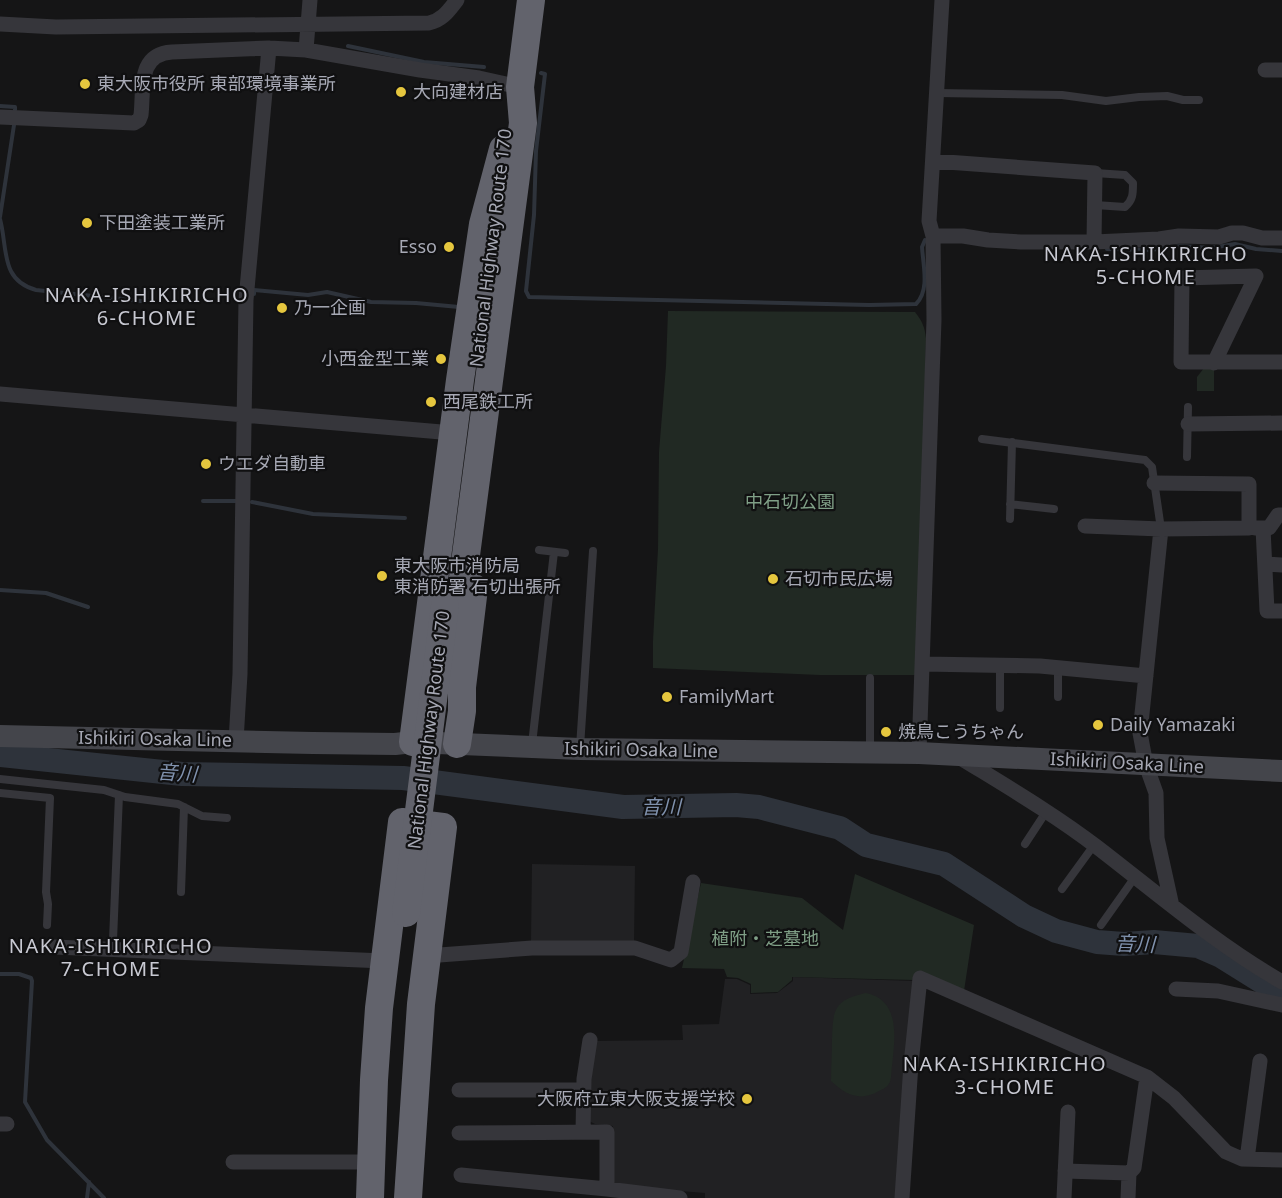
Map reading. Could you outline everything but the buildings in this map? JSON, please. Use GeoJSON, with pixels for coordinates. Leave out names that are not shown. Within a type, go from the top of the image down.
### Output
{"type":"FeatureCollection","features":[{"type":"Feature","properties":{"kind":"highway","name":"National Highway Route 170"},"geometry":{"type":"LineString","coordinates":[[382,1198],[392,1031],[413,914],[510,161],[507,121],[520,87],[531,0]]}},
{"type":"Feature","properties":{"kind":"highway"},"geometry":{"type":"LineString","coordinates":[[413,742],[483,224],[510,161]]}},
{"type":"Feature","properties":{"kind":"highway"},"geometry":{"type":"LineString","coordinates":[[457,744],[462,711],[461,695],[517,243],[519,211],[510,161]]}},
{"type":"Feature","properties":{"kind":"highway"},"geometry":{"type":"LineString","coordinates":[[370,1198],[374,1080],[384,961],[402,822],[443,827],[426,956],[416,1057],[408,1198]]}},
{"type":"Feature","properties":{"kind":"highway","name":"National Highway Route 170"},"geometry":{"type":"LineString","coordinates":[[397,1198],[413,914]]}},
{"type":"Feature","properties":{"kind":"main road","name":"Ishikiri Osaka Line"},"geometry":{"type":"LineString","coordinates":[[0,736],[395,744],[413,742],[580,749],[919,753],[1282,771]]}},
{"type":"Feature","properties":{"kind":"street"},"geometry":{"type":"LineString","coordinates":[[306,50],[310,0]]}},
{"type":"Feature","properties":{"kind":"street"},"geometry":{"type":"LineString","coordinates":[[0,24],[56,27],[429,23],[438,21],[457,0]]}},
{"type":"Feature","properties":{"kind":"street"},"geometry":{"type":"LineString","coordinates":[[919,753],[934,320],[933,236],[929,221],[942,0]]}},
{"type":"Feature","properties":{"kind":"street"},"geometry":{"type":"LineString","coordinates":[[0,117],[134,123],[141,115],[147,66],[156,54],[172,52],[269,48],[306,50],[479,78],[520,87]]}},
{"type":"Feature","properties":{"kind":"street"},"geometry":{"type":"LineString","coordinates":[[236,741],[240,674],[247,286],[269,48]]}},
{"type":"Feature","properties":{"kind":"street"},"geometry":{"type":"LineString","coordinates":[[1265,70],[1282,70]]}},
{"type":"Feature","properties":{"kind":"street"},"geometry":{"type":"LineString","coordinates":[[933,161],[1095,173],[1094,242]]}},
{"type":"Feature","properties":{"kind":"street"},"geometry":{"type":"LineString","coordinates":[[933,236],[963,236],[1021,242],[1094,242],[1179,236],[1219,237],[1232,233],[1262,238],[1282,238]]}},
{"type":"Feature","properties":{"kind":"street"},"geometry":{"type":"LineString","coordinates":[[1214,363],[1256,276],[1182,278],[1181,362],[1214,363],[1282,362]]}},
{"type":"Feature","properties":{"kind":"street"},"geometry":{"type":"LineString","coordinates":[[0,394],[453,433]]}},
{"type":"Feature","properties":{"kind":"street"},"geometry":{"type":"LineString","coordinates":[[1188,424],[1282,423]]}},
{"type":"Feature","properties":{"kind":"street"},"geometry":{"type":"LineString","coordinates":[[1154,483],[1249,484],[1265,564],[1267,611],[1282,611]]}},
{"type":"Feature","properties":{"kind":"street"},"geometry":{"type":"LineString","coordinates":[[1085,526],[1161,529],[1269,528],[1278,515],[1282,515]]}},
{"type":"Feature","properties":{"kind":"street"},"geometry":{"type":"LineString","coordinates":[[1161,529],[1140,733],[1146,765],[1156,793],[1157,838],[1172,906]]}},
{"type":"Feature","properties":{"kind":"street"},"geometry":{"type":"LineString","coordinates":[[1265,564],[1282,565]]}},
{"type":"Feature","properties":{"kind":"street"},"geometry":{"type":"LineString","coordinates":[[923,664],[1058,667],[1146,676]]}},
{"type":"Feature","properties":{"kind":"street"},"geometry":{"type":"LineString","coordinates":[[954,754],[1094,845],[1172,906],[1253,965],[1282,982]]}},
{"type":"Feature","properties":{"kind":"street"},"geometry":{"type":"LineString","coordinates":[[426,956],[532,948],[635,948],[671,960],[681,952],[693,882]]}},
{"type":"Feature","properties":{"kind":"street"},"geometry":{"type":"LineString","coordinates":[[54,947],[384,961]]}},
{"type":"Feature","properties":{"kind":"street"},"geometry":{"type":"LineString","coordinates":[[902,1198],[911,1064],[920,978],[1147,1077],[1174,1098],[1226,1152],[1247,1159],[1282,1160]]}},
{"type":"Feature","properties":{"kind":"street"},"geometry":{"type":"LineString","coordinates":[[1176,989],[1218,991],[1282,1005]]}},
{"type":"Feature","properties":{"kind":"street"},"geometry":{"type":"LineString","coordinates":[[583,1132],[584,1090],[590,1040]]}},
{"type":"Feature","properties":{"kind":"street"},"geometry":{"type":"LineString","coordinates":[[1247,1159],[1260,1061]]}},
{"type":"Feature","properties":{"kind":"street"},"geometry":{"type":"LineString","coordinates":[[1128,1198],[1129,1173],[1134,1168],[1147,1077]]}},
{"type":"Feature","properties":{"kind":"street"},"geometry":{"type":"LineString","coordinates":[[459,1090],[584,1090]]}},
{"type":"Feature","properties":{"kind":"street"},"geometry":{"type":"LineString","coordinates":[[1064,1198],[1068,1112]]}},
{"type":"Feature","properties":{"kind":"street"},"geometry":{"type":"LineString","coordinates":[[459,1133],[607,1131],[608,1189]]}},
{"type":"Feature","properties":{"kind":"street"},"geometry":{"type":"LineString","coordinates":[[233,1162],[370,1162]]}},
{"type":"Feature","properties":{"kind":"street"},"geometry":{"type":"LineString","coordinates":[[1065,1171],[1129,1173]]}},
{"type":"Feature","properties":{"kind":"street"},"geometry":{"type":"LineString","coordinates":[[461,1174],[680,1198]]}},
{"type":"Feature","properties":{"kind":"lane"},"geometry":{"type":"LineString","coordinates":[[936,93],[1062,95],[1106,101],[1167,96],[1183,100],[1199,100]]}},
{"type":"Feature","properties":{"kind":"lane"},"geometry":{"type":"LineString","coordinates":[[1095,173],[1125,176],[1133,183],[1131,202],[1125,207],[1095,205]]}},
{"type":"Feature","properties":{"kind":"lane"},"geometry":{"type":"LineString","coordinates":[[1187,457],[1188,407]]}},
{"type":"Feature","properties":{"kind":"lane"},"geometry":{"type":"LineString","coordinates":[[982,439],[1145,459],[1152,467],[1161,529]]}},
{"type":"Feature","properties":{"kind":"lane"},"geometry":{"type":"LineString","coordinates":[[1010,519],[1012,442]]}},
{"type":"Feature","properties":{"kind":"lane"},"geometry":{"type":"LineString","coordinates":[[1010,504],[1054,509]]}},
{"type":"Feature","properties":{"kind":"lane"},"geometry":{"type":"LineString","coordinates":[[539,550],[565,553]]}},
{"type":"Feature","properties":{"kind":"lane"},"geometry":{"type":"LineString","coordinates":[[580,749],[593,551]]}},
{"type":"Feature","properties":{"kind":"lane"},"geometry":{"type":"LineString","coordinates":[[532,748],[554,552]]}},
{"type":"Feature","properties":{"kind":"lane"},"geometry":{"type":"LineString","coordinates":[[1000,665],[1000,708]]}},
{"type":"Feature","properties":{"kind":"lane"},"geometry":{"type":"LineString","coordinates":[[1058,667],[1058,697]]}},
{"type":"Feature","properties":{"kind":"lane"},"geometry":{"type":"LineString","coordinates":[[870,678],[870,753]]}},
{"type":"Feature","properties":{"kind":"lane"},"geometry":{"type":"LineString","coordinates":[[0,779],[104,790],[119,795],[163,801],[184,807],[202,816],[226,818]]}},
{"type":"Feature","properties":{"kind":"lane"},"geometry":{"type":"LineString","coordinates":[[0,793],[50,798],[47,925]]}},
{"type":"Feature","properties":{"kind":"lane"},"geometry":{"type":"LineString","coordinates":[[113,940],[119,795]]}},
{"type":"Feature","properties":{"kind":"lane"},"geometry":{"type":"LineString","coordinates":[[181,892],[184,807]]}},
{"type":"Feature","properties":{"kind":"lane"},"geometry":{"type":"LineString","coordinates":[[1025,844],[1046,812]]}},
{"type":"Feature","properties":{"kind":"lane"},"geometry":{"type":"LineString","coordinates":[[1062,889],[1094,845]]}},
{"type":"Feature","properties":{"kind":"lane"},"geometry":{"type":"LineString","coordinates":[[1101,925],[1135,878]]}},
{"type":"Feature","properties":{"kind":"shaded area"},"geometry":{"type":"Polygon","coordinates":[[[532,864],[635,866],[634,943],[531,941],[532,864]]]}},
{"type":"Feature","properties":{"kind":"shaded area","name":"大阪府立東大阪支援学校"},"geometry":{"type":"Polygon","coordinates":[[[793,977],[914,981],[898,1198],[705,1198],[705,1193],[619,1186],[612,1181],[613,1126],[589,1121],[590,1078],[596,1041],[683,1040],[682,1025],[719,1024],[725,979],[737,979],[750,985],[750,994],[777,993],[793,981],[793,977]]]}},
{"type":"Feature","properties":{"kind":"green space","name":"中石切公園"},"geometry":{"type":"Polygon","coordinates":[[[668,311],[915,312],[924,328],[926,339],[918,675],[820,675],[653,668],[659,452],[668,311]]]}},
{"type":"Feature","properties":{"kind":"green space"},"geometry":{"type":"Polygon","coordinates":[[[1204,368],[1214,368],[1214,391],[1197,391],[1197,377],[1204,368]]]}},
{"type":"Feature","properties":{"kind":"green space","name":"植附・芝墓地"},"geometry":{"type":"Polygon","coordinates":[[[855,874],[974,925],[964,991],[914,980],[792,977],[792,980],[778,992],[751,993],[751,984],[738,978],[727,977],[724,969],[682,968],[701,883],[802,898],[843,930],[855,874]]]}},
{"type":"Feature","properties":{"kind":"green space"},"geometry":{"type":"Polygon","coordinates":[[[866,993],[887,1005],[892,1015],[894,1040],[889,1084],[872,1094],[859,1096],[842,1090],[831,1081],[832,1029],[837,1007],[847,999],[866,993]]]}},
{"type":"Feature","properties":{"kind":"waterway"},"geometry":{"type":"LineString","coordinates":[[348,46],[424,62],[484,67]]}},
{"type":"Feature","properties":{"kind":"waterway"},"geometry":{"type":"LineString","coordinates":[[541,73],[545,74],[536,151],[534,215],[526,291],[529,297],[869,305],[916,304],[924,285],[922,247],[925,240]]}},
{"type":"Feature","properties":{"kind":"waterway"},"geometry":{"type":"LineString","coordinates":[[0,106],[15,107],[15,110]]}},
{"type":"Feature","properties":{"kind":"waterway"},"geometry":{"type":"LineString","coordinates":[[0,217],[14,125]]}},
{"type":"Feature","properties":{"kind":"waterway"},"geometry":{"type":"LineString","coordinates":[[0,219],[11,271],[24,285],[36,290],[141,301]]}},
{"type":"Feature","properties":{"kind":"waterway"},"geometry":{"type":"LineString","coordinates":[[1107,249],[1150,250],[1181,246],[1211,248],[1235,244],[1256,249],[1282,251]]}},
{"type":"Feature","properties":{"kind":"waterway"},"geometry":{"type":"LineString","coordinates":[[254,294],[254,290],[308,295],[327,292],[371,302],[459,307]]}},
{"type":"Feature","properties":{"kind":"waterway"},"geometry":{"type":"LineString","coordinates":[[203,501],[236,501]]}},
{"type":"Feature","properties":{"kind":"waterway"},"geometry":{"type":"LineString","coordinates":[[252,502],[313,514],[405,518]]}},
{"type":"Feature","properties":{"kind":"waterway"},"geometry":{"type":"LineString","coordinates":[[0,590],[46,593],[88,607]]}},
{"type":"Feature","properties":{"kind":"waterway","name":"音川"},"geometry":{"type":"LineString","coordinates":[[0,755],[182,774],[403,778],[623,807],[736,805],[759,807],[840,828],[866,845],[944,864],[1024,916],[1056,931],[1097,942],[1124,944],[1154,942],[1198,946],[1221,956],[1282,994]]}},
{"type":"Feature","properties":{"kind":"waterway"},"geometry":{"type":"LineString","coordinates":[[0,974],[19,974],[31,978],[32,981],[25,1102],[47,1140],[104,1198]]}},
{"type":"Feature","properties":{"kind":"waterway"},"geometry":{"type":"LineString","coordinates":[[87,1198],[89,1182]]}},
{"type":"Feature","properties":{"kind":"place","name":"東大阪市役所 東部環境事業所"},"geometry":{"type":"Point","coordinates":[85,84]}},
{"type":"Feature","properties":{"kind":"place","name":"大向建材店"},"geometry":{"type":"Point","coordinates":[401,92]}},
{"type":"Feature","properties":{"kind":"place","name":"下田塗装工業所"},"geometry":{"type":"Point","coordinates":[87,223]}},
{"type":"Feature","properties":{"kind":"place","name":"Esso"},"geometry":{"type":"Point","coordinates":[449,247]}},
{"type":"Feature","properties":{"kind":"place","name":"乃一企画"},"geometry":{"type":"Point","coordinates":[282,308]}},
{"type":"Feature","properties":{"kind":"place","name":"小西金型工業"},"geometry":{"type":"Point","coordinates":[441,359]}},
{"type":"Feature","properties":{"kind":"place","name":"西尾鉄工所"},"geometry":{"type":"Point","coordinates":[431,402]}},
{"type":"Feature","properties":{"kind":"place","name":"ウエダ自動車"},"geometry":{"type":"Point","coordinates":[206,464]}},
{"type":"Feature","properties":{"kind":"place","name":"東大阪市消防局 東消防署 石切出張所"},"geometry":{"type":"Point","coordinates":[382,576]}},
{"type":"Feature","properties":{"kind":"place","name":"石切市民広場"},"geometry":{"type":"Point","coordinates":[773,579]}},
{"type":"Feature","properties":{"kind":"place","name":"FamilyMart"},"geometry":{"type":"Point","coordinates":[667,697]}},
{"type":"Feature","properties":{"kind":"place","name":"Daily Yamazaki"},"geometry":{"type":"Point","coordinates":[1098,725]}},
{"type":"Feature","properties":{"kind":"place","name":"焼鳥こうちゃん"},"geometry":{"type":"Point","coordinates":[886,732]}},
{"type":"Feature","properties":{"kind":"place","name":"大阪府立東大阪支援学校"},"geometry":{"type":"Point","coordinates":[747,1099]}},
{"type":"Feature","properties":{"kind":"district","name":"NAKA-ISHIKIRICHO 5-CHOME"},"geometry":{"type":"Point","coordinates":[1146,266]}},
{"type":"Feature","properties":{"kind":"district","name":"NAKA-ISHIKIRICHO 6-CHOME"},"geometry":{"type":"Point","coordinates":[147,306]}},
{"type":"Feature","properties":{"kind":"district","name":"NAKA-ISHIKIRICHO 7-CHOME"},"geometry":{"type":"Point","coordinates":[111,958]}},
{"type":"Feature","properties":{"kind":"district","name":"NAKA-ISHIKIRICHO 3-CHOME"},"geometry":{"type":"Point","coordinates":[1005,1076]}}]}
